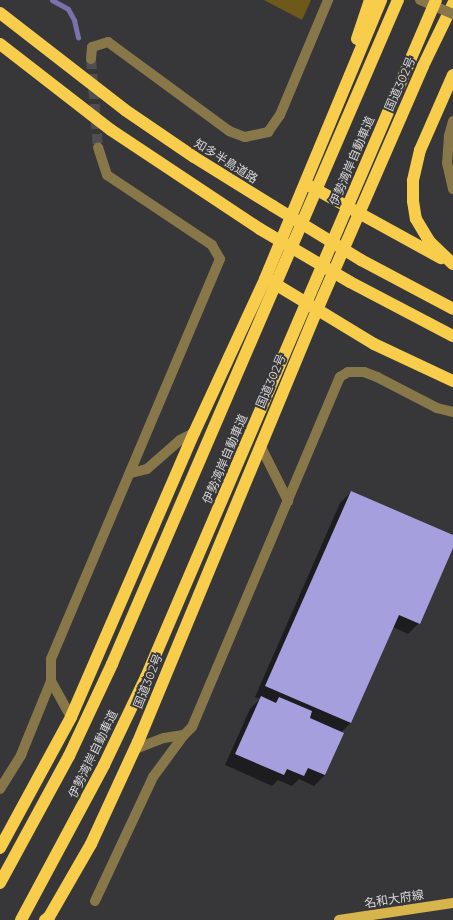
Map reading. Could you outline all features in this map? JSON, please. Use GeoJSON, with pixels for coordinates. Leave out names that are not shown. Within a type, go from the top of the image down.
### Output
{"type":"FeatureCollection","features":[{"type":"Feature","properties":{"kind":"highway"},"geometry":{"type":"LineString","coordinates":[[344,88],[370,0]]}},
{"type":"Feature","properties":{"kind":"highway"},"geometry":{"type":"LineString","coordinates":[[0,848],[71,717],[194,433],[266,279],[381,0]]}},
{"type":"Feature","properties":{"kind":"highway","name":"伊勢湾岸自動車道"},"geometry":{"type":"LineString","coordinates":[[0,883],[69,756],[112,664],[398,0]]}},
{"type":"Feature","properties":{"kind":"highway","name":"伊勢湾岸自動車道"},"geometry":{"type":"LineString","coordinates":[[21,920],[104,765],[146,677],[436,0]]}},
{"type":"Feature","properties":{"kind":"highway","name":"国道302号"},"geometry":{"type":"LineString","coordinates":[[45,920],[49,917],[91,844],[135,749],[317,310],[423,66],[453,4]]}},
{"type":"Feature","properties":{"kind":"highway","name":"知多半島道路"},"geometry":{"type":"LineString","coordinates":[[0,13],[125,110],[194,157],[361,260],[453,309]]}},
{"type":"Feature","properties":{"kind":"highway"},"geometry":{"type":"LineString","coordinates":[[0,44],[111,130],[260,229],[350,282],[453,336]]}},
{"type":"Feature","properties":{"kind":"highway"},"geometry":{"type":"LineString","coordinates":[[453,75],[420,150],[413,181],[413,201],[416,219],[429,241],[453,264]]}},
{"type":"Feature","properties":{"kind":"highway"},"geometry":{"type":"LineString","coordinates":[[305,184],[453,264]]}},
{"type":"Feature","properties":{"kind":"highway"},"geometry":{"type":"LineString","coordinates":[[266,279],[374,344],[453,381]]}},
{"type":"Feature","properties":{"kind":"main road","name":"名和大府線"},"geometry":{"type":"LineString","coordinates":[[339,920],[453,903]]}},
{"type":"Feature","properties":{"kind":"street"},"geometry":{"type":"LineString","coordinates":[[91,59],[92,47],[108,42],[229,131],[245,137],[268,132],[280,115],[328,0]]}},
{"type":"Feature","properties":{"kind":"street"},"geometry":{"type":"LineString","coordinates":[[420,0],[453,14]]}},
{"type":"Feature","properties":{"kind":"street"},"geometry":{"type":"LineString","coordinates":[[453,121],[449,136],[447,163],[453,189]]}},
{"type":"Feature","properties":{"kind":"street"},"geometry":{"type":"LineString","coordinates":[[0,789],[21,755],[51,680],[51,659],[131,473],[220,259],[212,245],[107,175],[98,148]]}},
{"type":"Feature","properties":{"kind":"street"},"geometry":{"type":"LineString","coordinates":[[95,901],[153,777],[192,727],[340,377],[348,372],[364,372],[378,377],[437,408],[453,412]]}},
{"type":"Feature","properties":{"kind":"street"},"geometry":{"type":"LineString","coordinates":[[131,473],[147,469],[180,440],[194,433]]}},
{"type":"Feature","properties":{"kind":"street"},"geometry":{"type":"LineString","coordinates":[[260,445],[288,501]]}},
{"type":"Feature","properties":{"kind":"street"},"geometry":{"type":"LineString","coordinates":[[51,680],[71,717]]}},
{"type":"Feature","properties":{"kind":"street"},"geometry":{"type":"LineString","coordinates":[[135,749],[164,738],[184,736]]}},
{"type":"Feature","properties":{"kind":"shaded area"},"geometry":{"type":"Polygon","coordinates":[[[264,0],[311,0],[302,20],[264,0]]]}},
{"type":"Feature","properties":{"kind":"building"},"geometry":{"type":"Polygon","coordinates":[[[351,491],[453,535],[453,548],[420,624],[399,615],[351,723],[265,686],[351,491]]]}},
{"type":"Feature","properties":{"kind":"building"},"geometry":{"type":"Polygon","coordinates":[[[261,696],[276,703],[279,697],[312,711],[310,718],[344,733],[325,775],[308,768],[304,776],[287,769],[284,775],[235,754],[261,696]]]}},
{"type":"Feature","properties":{"kind":"waterway"},"geometry":{"type":"LineString","coordinates":[[52,0],[68,9],[74,20],[78,38]]}},
{"type":"Feature","properties":{"kind":"tunnel"},"geometry":{"type":"LineString","coordinates":[[91,59],[98,147]]}}]}
